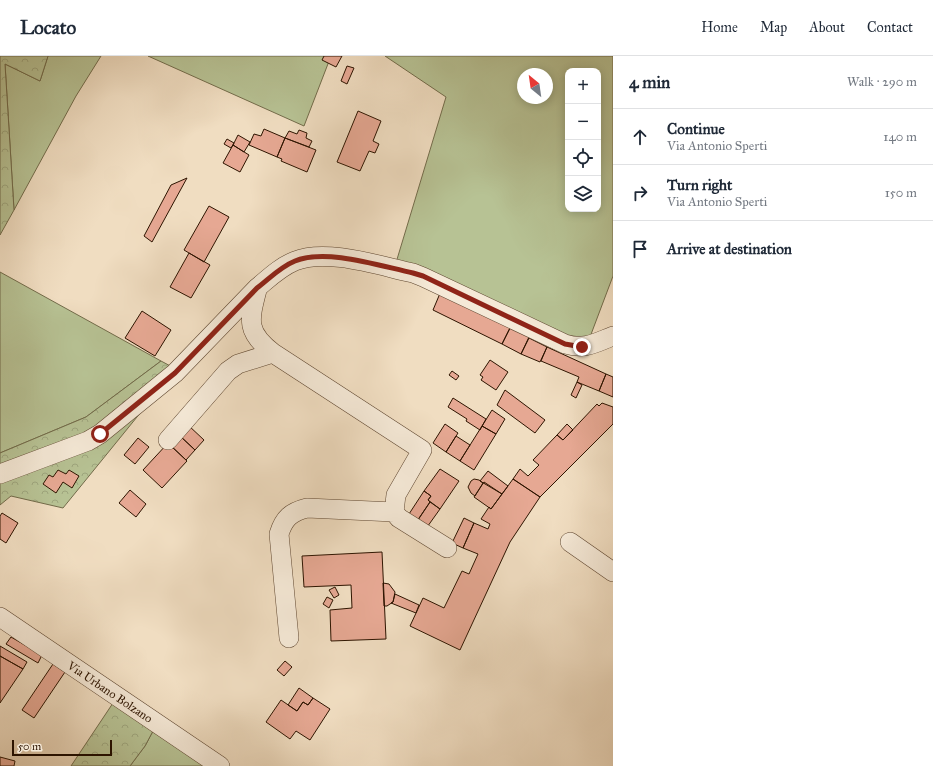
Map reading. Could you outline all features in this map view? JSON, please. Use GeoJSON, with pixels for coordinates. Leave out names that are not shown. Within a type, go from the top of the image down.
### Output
{"type":"FeatureCollection","features":[{"type":"Feature","properties":{"kind":"street"},"geometry":{"type":"LineString","coordinates":[[0,474],[88,441],[100,434],[175,373],[257,288],[283,268],[293,262],[305,258],[315,256],[340,258],[423,276],[565,344],[582,347],[613,336]]}},
{"type":"Feature","properties":{"kind":"street"},"geometry":{"type":"LineString","coordinates":[[257,288],[251,312],[254,334],[259,341],[273,353],[422,450],[396,495],[394,512],[399,518],[447,548]]}},
{"type":"Feature","properties":{"kind":"street"},"geometry":{"type":"LineString","coordinates":[[168,440],[228,371],[238,364],[273,353]]}},
{"type":"Feature","properties":{"kind":"street"},"geometry":{"type":"LineString","coordinates":[[289,638],[279,534],[282,525],[289,516],[298,510],[307,508],[394,512]]}},
{"type":"Feature","properties":{"kind":"street"},"geometry":{"type":"LineString","coordinates":[[570,542],[613,572]]}},
{"type":"Feature","properties":{"kind":"street","name":"Via Urbano Bolzano"},"geometry":{"type":"LineString","coordinates":[[0,617],[220,766]]}},
{"type":"Feature","properties":{"kind":"green space"},"geometry":{"type":"Polygon","coordinates":[[[0,56],[48,56],[40,81],[5,64],[14,210],[0,235],[0,56]]]}},
{"type":"Feature","properties":{"kind":"green space"},"geometry":{"type":"Polygon","coordinates":[[[48,56],[101,56],[76,96],[14,210],[5,64],[40,81],[48,56]]]}},
{"type":"Feature","properties":{"kind":"green space"},"geometry":{"type":"Polygon","coordinates":[[[148,56],[331,56],[304,126],[148,56]]]}},
{"type":"Feature","properties":{"kind":"green space"},"geometry":{"type":"Polygon","coordinates":[[[385,56],[613,56],[613,276],[590,337],[574,342],[395,266],[446,97],[385,56]]]}},
{"type":"Feature","properties":{"kind":"green space"},"geometry":{"type":"Polygon","coordinates":[[[0,272],[161,361],[86,417],[0,453],[0,272]]]}},
{"type":"Feature","properties":{"kind":"green space"},"geometry":{"type":"Polygon","coordinates":[[[161,361],[176,369],[63,508],[11,496],[0,505],[0,453],[86,417],[161,361]]]}},
{"type":"Feature","properties":{"kind":"green space"},"geometry":{"type":"Polygon","coordinates":[[[121,691],[160,718],[145,746],[130,766],[71,766],[121,691]]]}},
{"type":"Feature","properties":{"kind":"green space"},"geometry":{"type":"Polygon","coordinates":[[[160,718],[230,766],[130,766],[145,746],[160,718]]]}},
{"type":"Feature","properties":{"kind":"building"},"geometry":{"type":"Polygon","coordinates":[[[324,56],[342,56],[336,67],[322,60],[324,56]]]}},
{"type":"Feature","properties":{"kind":"building"},"geometry":{"type":"Polygon","coordinates":[[[347,66],[354,68],[347,84],[341,81],[347,66]]]}},
{"type":"Feature","properties":{"kind":"building"},"geometry":{"type":"Polygon","coordinates":[[[358,111],[381,121],[373,141],[379,144],[375,153],[369,151],[360,171],[337,162],[358,111]]]}},
{"type":"Feature","properties":{"kind":"building"},"geometry":{"type":"Polygon","coordinates":[[[264,129],[285,138],[277,157],[249,145],[254,134],[261,136],[264,129]]]}},
{"type":"Feature","properties":{"kind":"building"},"geometry":{"type":"Polygon","coordinates":[[[299,130],[307,133],[306,138],[312,141],[309,147],[285,138],[289,131],[297,134],[299,130]]]}},
{"type":"Feature","properties":{"kind":"building"},"geometry":{"type":"Polygon","coordinates":[[[238,135],[250,142],[244,152],[233,145],[238,135]]]}},
{"type":"Feature","properties":{"kind":"building"},"geometry":{"type":"Polygon","coordinates":[[[285,138],[316,150],[307,172],[281,161],[282,159],[277,157],[285,138]]]}},
{"type":"Feature","properties":{"kind":"building"},"geometry":{"type":"Polygon","coordinates":[[[227,139],[234,143],[231,148],[224,144],[227,139]]]}},
{"type":"Feature","properties":{"kind":"building"},"geometry":{"type":"Polygon","coordinates":[[[233,145],[249,155],[240,172],[223,163],[233,145]]]}},
{"type":"Feature","properties":{"kind":"building"},"geometry":{"type":"Polygon","coordinates":[[[187,178],[152,242],[144,236],[171,185],[187,178]]]}},
{"type":"Feature","properties":{"kind":"building"},"geometry":{"type":"Polygon","coordinates":[[[209,206],[229,217],[204,262],[184,250],[209,206]]]}},
{"type":"Feature","properties":{"kind":"building"},"geometry":{"type":"Polygon","coordinates":[[[189,253],[210,265],[191,298],[170,287],[189,253]]]}},
{"type":"Feature","properties":{"kind":"building"},"geometry":{"type":"Polygon","coordinates":[[[441,291],[511,326],[502,344],[433,310],[441,291]]]}},
{"type":"Feature","properties":{"kind":"building"},"geometry":{"type":"Polygon","coordinates":[[[142,311],[171,330],[155,356],[125,338],[142,311]]]}},
{"type":"Feature","properties":{"kind":"building"},"geometry":{"type":"Polygon","coordinates":[[[511,326],[529,337],[521,354],[502,344],[511,326]]]}},
{"type":"Feature","properties":{"kind":"building"},"geometry":{"type":"Polygon","coordinates":[[[529,338],[547,347],[540,362],[521,354],[529,338]]]}},
{"type":"Feature","properties":{"kind":"building"},"geometry":{"type":"Polygon","coordinates":[[[547,347],[606,374],[599,391],[577,382],[579,377],[541,361],[547,347]]]}},
{"type":"Feature","properties":{"kind":"building"},"geometry":{"type":"Polygon","coordinates":[[[490,360],[508,372],[496,390],[481,380],[483,377],[480,375],[490,360]]]}},
{"type":"Feature","properties":{"kind":"building"},"geometry":{"type":"Polygon","coordinates":[[[452,371],[459,376],[456,380],[449,375],[452,371]]]}},
{"type":"Feature","properties":{"kind":"building"},"geometry":{"type":"Polygon","coordinates":[[[606,374],[613,377],[613,397],[599,391],[606,374]]]}},
{"type":"Feature","properties":{"kind":"building"},"geometry":{"type":"Polygon","coordinates":[[[577,382],[582,385],[576,398],[571,395],[577,382]]]}},
{"type":"Feature","properties":{"kind":"building"},"geometry":{"type":"Polygon","coordinates":[[[505,390],[545,420],[535,433],[497,405],[505,390]]]}},
{"type":"Feature","properties":{"kind":"building"},"geometry":{"type":"Polygon","coordinates":[[[453,398],[486,419],[480,430],[466,421],[467,419],[448,407],[453,398]]]}},
{"type":"Feature","properties":{"kind":"building"},"geometry":{"type":"Polygon","coordinates":[[[602,403],[613,407],[613,424],[540,497],[513,479],[520,469],[528,476],[539,465],[533,460],[557,435],[563,440],[597,404],[599,406],[602,403]]]}},
{"type":"Feature","properties":{"kind":"building"},"geometry":{"type":"Polygon","coordinates":[[[492,410],[505,419],[496,434],[482,426],[492,410]]]}},
{"type":"Feature","properties":{"kind":"building"},"geometry":{"type":"Polygon","coordinates":[[[445,424],[458,433],[446,452],[433,443],[445,424]]]}},
{"type":"Feature","properties":{"kind":"building"},"geometry":{"type":"Polygon","coordinates":[[[567,424],[573,430],[563,440],[557,435],[567,424]]]}},
{"type":"Feature","properties":{"kind":"building"},"geometry":{"type":"Polygon","coordinates":[[[188,425],[204,440],[195,450],[179,435],[188,425]]]}},
{"type":"Feature","properties":{"kind":"building"},"geometry":{"type":"Polygon","coordinates":[[[482,426],[496,434],[474,470],[460,461],[482,426]]]}},
{"type":"Feature","properties":{"kind":"building"},"geometry":{"type":"Polygon","coordinates":[[[179,435],[195,450],[186,460],[170,445],[179,435]]]}},
{"type":"Feature","properties":{"kind":"building"},"geometry":{"type":"Polygon","coordinates":[[[456,436],[470,445],[460,461],[446,452],[456,436]]]}},
{"type":"Feature","properties":{"kind":"building"},"geometry":{"type":"Polygon","coordinates":[[[138,438],[149,447],[135,464],[124,455],[138,438]]]}},
{"type":"Feature","properties":{"kind":"building"},"geometry":{"type":"Polygon","coordinates":[[[168,443],[187,461],[162,488],[143,470],[168,443]]]}},
{"type":"Feature","properties":{"kind":"building"},"geometry":{"type":"Polygon","coordinates":[[[440,469],[459,481],[440,509],[428,500],[431,496],[424,491],[440,469]]]}},
{"type":"Feature","properties":{"kind":"building"},"geometry":{"type":"Polygon","coordinates":[[[58,470],[66,474],[69,470],[79,476],[72,488],[63,482],[56,493],[43,484],[49,475],[53,477],[58,470]]]}},
{"type":"Feature","properties":{"kind":"building"},"geometry":{"type":"Polygon","coordinates":[[[488,471],[508,486],[502,494],[480,481],[488,471]]]}},
{"type":"Feature","properties":{"kind":"building"},"geometry":{"type":"Polygon","coordinates":[[[474,479],[483,483],[475,496],[471,493],[468,487],[474,479]]]}},
{"type":"Feature","properties":{"kind":"building"},"geometry":{"type":"Polygon","coordinates":[[[513,479],[540,497],[510,542],[460,650],[410,626],[423,598],[444,608],[462,571],[469,574],[478,554],[463,548],[474,523],[488,529],[490,524],[481,519],[489,507],[491,509],[513,479]]]}},
{"type":"Feature","properties":{"kind":"building"},"geometry":{"type":"Polygon","coordinates":[[[484,482],[502,494],[491,509],[474,497],[484,482]]]}},
{"type":"Feature","properties":{"kind":"building"},"geometry":{"type":"Polygon","coordinates":[[[130,490],[146,504],[136,517],[119,503],[130,490]]]}},
{"type":"Feature","properties":{"kind":"building"},"geometry":{"type":"Polygon","coordinates":[[[424,491],[431,496],[428,500],[430,502],[418,520],[409,514],[424,491]]]}},
{"type":"Feature","properties":{"kind":"building"},"geometry":{"type":"Polygon","coordinates":[[[430,502],[440,509],[425,530],[415,524],[430,502]]]}},
{"type":"Feature","properties":{"kind":"building"},"geometry":{"type":"Polygon","coordinates":[[[2,513],[18,523],[6,543],[0,539],[0,516],[2,513]]]}},
{"type":"Feature","properties":{"kind":"building"},"geometry":{"type":"Polygon","coordinates":[[[464,518],[474,523],[463,548],[452,543],[464,518]]]}},
{"type":"Feature","properties":{"kind":"building"},"geometry":{"type":"Polygon","coordinates":[[[382,552],[386,639],[331,641],[330,610],[352,608],[351,585],[304,587],[302,556],[382,552]]]}},
{"type":"Feature","properties":{"kind":"building"},"geometry":{"type":"Polygon","coordinates":[[[383,583],[389,584],[395,592],[393,602],[387,606],[384,606],[383,583]]]}},
{"type":"Feature","properties":{"kind":"building"},"geometry":{"type":"Polygon","coordinates":[[[335,587],[339,595],[334,598],[329,590],[335,587]]]}},
{"type":"Feature","properties":{"kind":"building"},"geometry":{"type":"Polygon","coordinates":[[[395,594],[419,605],[416,613],[391,603],[393,602],[395,594]]]}},
{"type":"Feature","properties":{"kind":"building"},"geometry":{"type":"Polygon","coordinates":[[[327,597],[333,600],[329,608],[323,604],[327,597]]]}},
{"type":"Feature","properties":{"kind":"building"},"geometry":{"type":"Polygon","coordinates":[[[11,637],[42,655],[38,663],[6,644],[11,637]]]}},
{"type":"Feature","properties":{"kind":"building"},"geometry":{"type":"Polygon","coordinates":[[[0,646],[27,662],[23,669],[0,656],[0,646]]]}},
{"type":"Feature","properties":{"kind":"building"},"geometry":{"type":"Polygon","coordinates":[[[0,656],[23,669],[0,703],[0,656]]]}},
{"type":"Feature","properties":{"kind":"building"},"geometry":{"type":"Polygon","coordinates":[[[285,661],[292,667],[284,676],[277,670],[285,661]]]}},
{"type":"Feature","properties":{"kind":"building"},"geometry":{"type":"Polygon","coordinates":[[[53,664],[65,672],[34,718],[22,710],[53,664]]]}},
{"type":"Feature","properties":{"kind":"building"},"geometry":{"type":"Polygon","coordinates":[[[299,688],[313,698],[308,705],[303,702],[297,711],[288,705],[299,688]]]}},
{"type":"Feature","properties":{"kind":"building"},"geometry":{"type":"Polygon","coordinates":[[[313,698],[330,709],[310,740],[296,731],[290,739],[266,722],[281,700],[297,711],[303,702],[308,705],[313,698]]]}},
{"type":"Feature","properties":{"kind":"building"},"geometry":{"type":"Polygon","coordinates":[[[0,757],[15,761],[14,766],[0,766],[0,757]]]}},
{"type":"Feature","properties":{"kind":"route"},"geometry":{"type":"LineString","coordinates":[[100,434],[175,373],[257,288],[271,276],[293,262],[315,256],[340,258],[423,276],[565,344],[582,347]]}}]}
